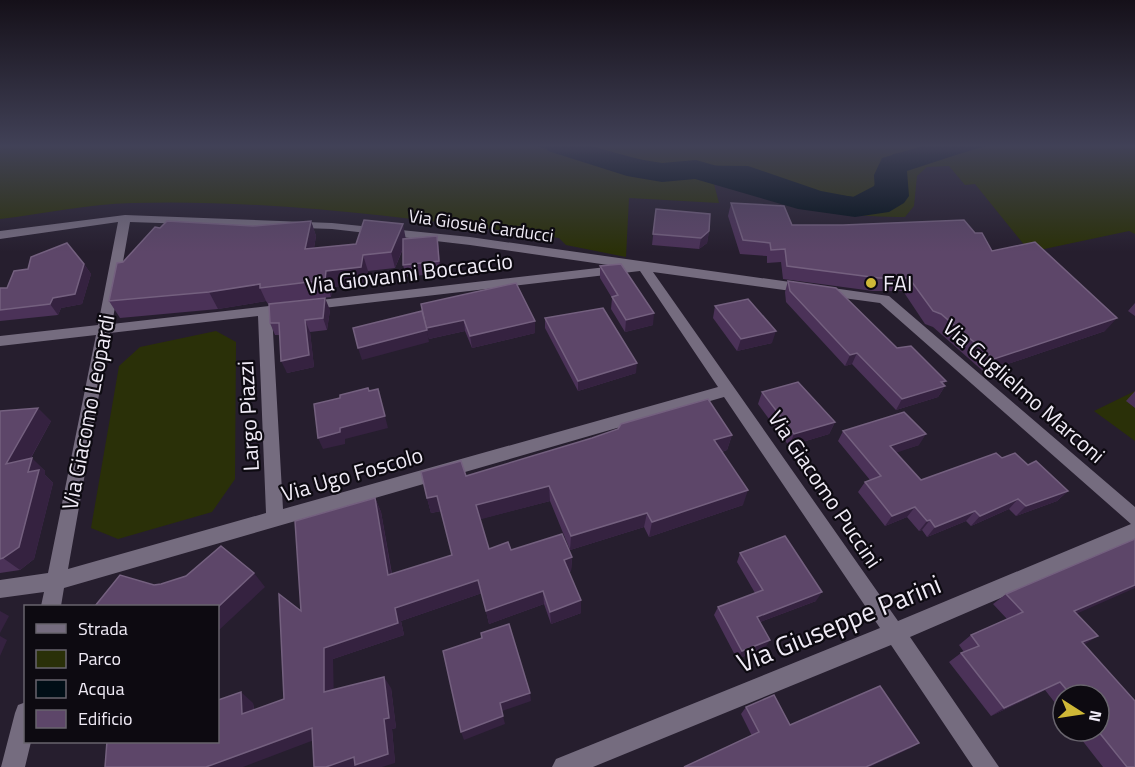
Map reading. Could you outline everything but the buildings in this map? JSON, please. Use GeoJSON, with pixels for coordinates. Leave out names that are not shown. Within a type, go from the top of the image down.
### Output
{"type":"FeatureCollection","features":[{"type":"Feature","properties":{"kind":"street","name":"Via Giosuè Carducci"},"geometry":{"type":"LineString","coordinates":[[0,235],[125,218],[332,226],[470,241],[884,299]]}},
{"type":"Feature","properties":{"kind":"street","name":"Via Giacomo Leopardi"},"geometry":{"type":"LineString","coordinates":[[51,605],[125,218]]}},
{"type":"Feature","properties":{"kind":"street","name":"Via Giovanni Boccaccio"},"geometry":{"type":"LineString","coordinates":[[0,341],[643,267]]}},
{"type":"Feature","properties":{"kind":"street","name":"Via Giacomo Puccini"},"geometry":{"type":"LineString","coordinates":[[643,267],[987,767]]}},
{"type":"Feature","properties":{"kind":"street","name":"Via Guglielmo Marconi"},"geometry":{"type":"LineString","coordinates":[[884,299],[1135,518]]}},
{"type":"Feature","properties":{"kind":"street","name":"Largo Piazzi"},"geometry":{"type":"LineString","coordinates":[[265,311],[275,519]]}},
{"type":"Feature","properties":{"kind":"street","name":"Via Ugo Foscolo"},"geometry":{"type":"LineString","coordinates":[[0,590],[57,581],[728,390]]}},
{"type":"Feature","properties":{"kind":"street","name":"Via Giuseppe Parini"},"geometry":{"type":"LineString","coordinates":[[564,767],[894,633],[1135,531]]}},
{"type":"Feature","properties":{"kind":"street"},"geometry":{"type":"LineString","coordinates":[[13,767],[24,721]]}},
{"type":"Feature","properties":{"kind":"green space"},"geometry":{"type":"Polygon","coordinates":[[[0,181],[917,181],[914,206],[905,217],[867,216],[830,211],[794,203],[726,182],[714,184],[719,203],[629,198],[626,257],[566,245],[559,238],[293,207],[132,203],[82,207],[0,219],[0,181]]]}},
{"type":"Feature","properties":{"kind":"green space"},"geometry":{"type":"Polygon","coordinates":[[[961,181],[1135,181],[1135,234],[1129,231],[1030,252],[975,184],[965,185],[961,181]]]}},
{"type":"Feature","properties":{"kind":"green space"},"geometry":{"type":"Polygon","coordinates":[[[216,331],[236,342],[235,479],[212,512],[118,539],[91,528],[119,366],[140,347],[216,331]]]}},
{"type":"Feature","properties":{"kind":"green space"},"geometry":{"type":"Polygon","coordinates":[[[1135,391],[1135,441],[1094,411],[1135,391]]]}},
{"type":"Feature","properties":{"kind":"water"},"geometry":{"type":"Polygon","coordinates":[[[756,181],[791,181],[821,191],[853,197],[874,186],[877,181],[900,181],[900,195],[883,207],[864,211],[844,210],[823,205],[756,181]]]}},
{"type":"Feature","properties":{"kind":"waterway"},"geometry":{"type":"LineString","coordinates":[[735,181],[798,199],[855,207],[877,204],[892,196],[891,181]]}},
{"type":"Feature","properties":{"kind":"place","name":"FAI"},"geometry":{"type":"Point","coordinates":[871,283]}}]}
